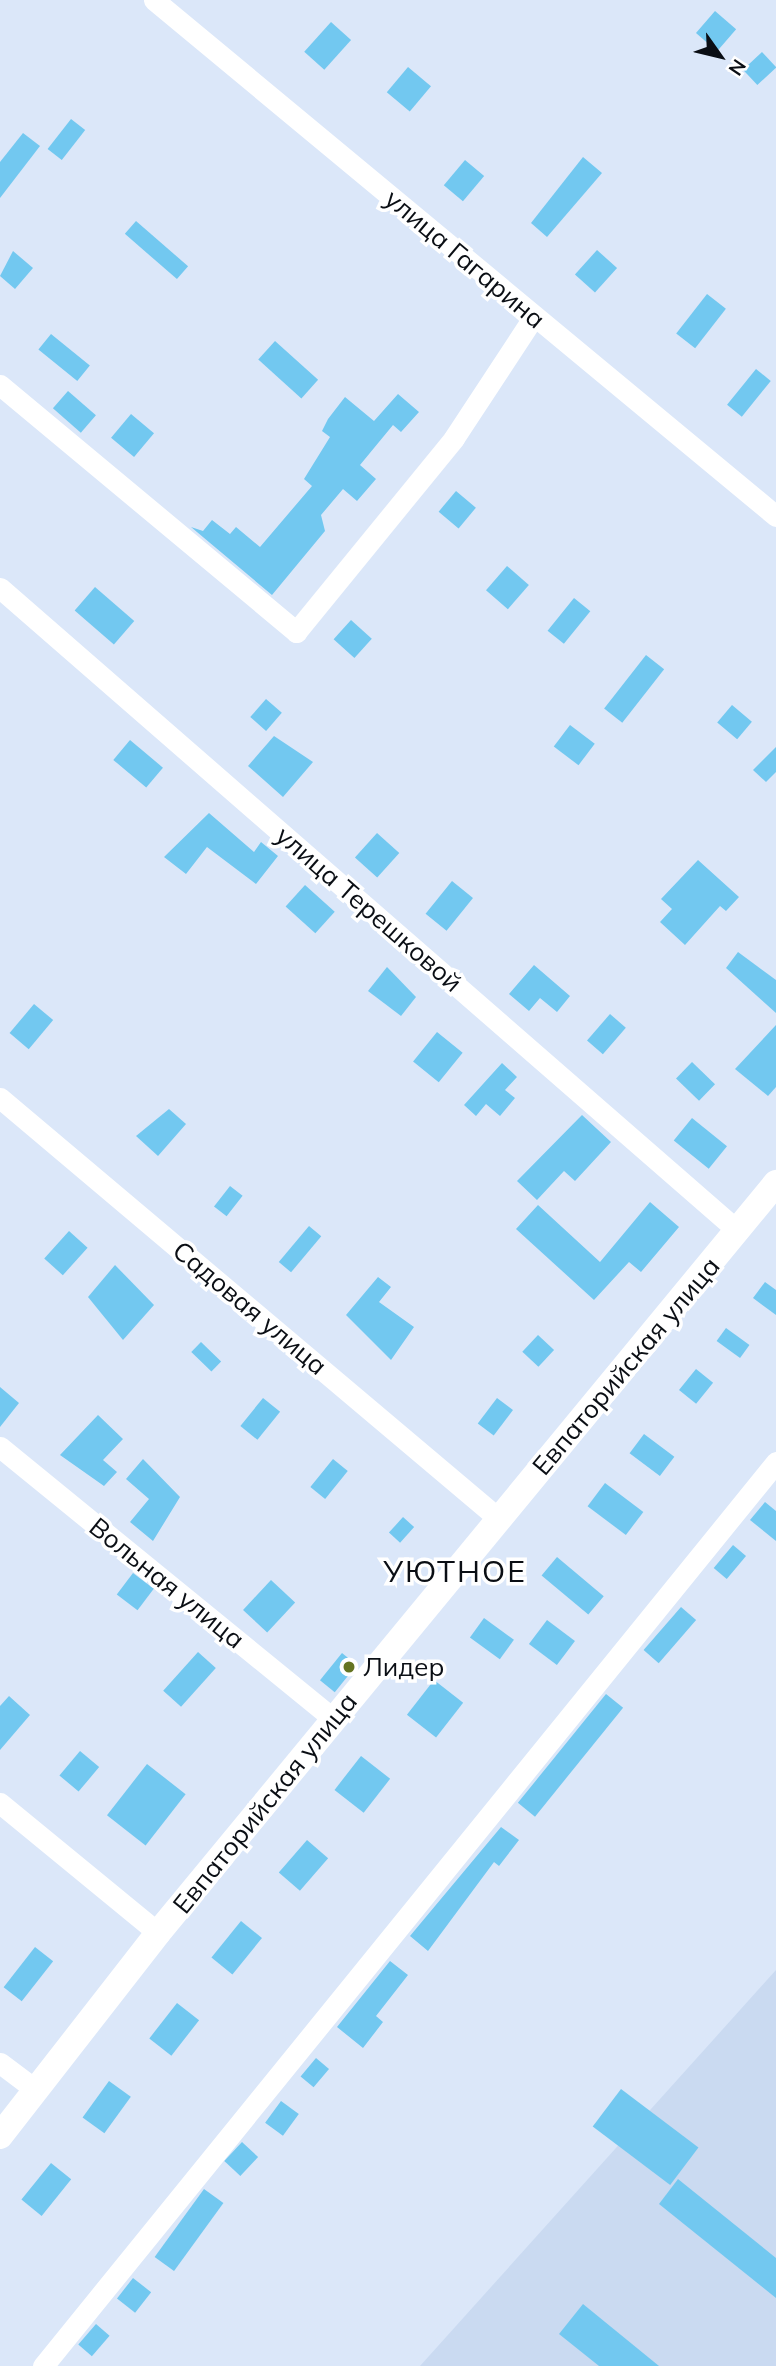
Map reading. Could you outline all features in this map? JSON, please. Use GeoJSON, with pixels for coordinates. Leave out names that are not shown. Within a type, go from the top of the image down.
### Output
{"type":"FeatureCollection","features":[{"type":"Feature","properties":{"kind":"main road","name":"Евпаторийская улица"},"geometry":{"type":"LineString","coordinates":[[0,2136],[158,1933],[776,1183]]}},
{"type":"Feature","properties":{"kind":"street","name":"улица Гагарина"},"geometry":{"type":"LineString","coordinates":[[154,0],[776,516]]}},
{"type":"Feature","properties":{"kind":"street"},"geometry":{"type":"LineString","coordinates":[[0,385],[296,632],[454,438],[534,316]]}},
{"type":"Feature","properties":{"kind":"street","name":"улица Терешковой"},"geometry":{"type":"LineString","coordinates":[[0,588],[738,1231]]}},
{"type":"Feature","properties":{"kind":"street","name":"Садовая улица"},"geometry":{"type":"LineString","coordinates":[[0,1098],[499,1519]]}},
{"type":"Feature","properties":{"kind":"street","name":"Вольная улица"},"geometry":{"type":"LineString","coordinates":[[0,1447],[334,1719]]}},
{"type":"Feature","properties":{"kind":"street"},"geometry":{"type":"LineString","coordinates":[[43,2366],[776,1462]]}},
{"type":"Feature","properties":{"kind":"street"},"geometry":{"type":"LineString","coordinates":[[0,1803],[158,1933]]}},
{"type":"Feature","properties":{"kind":"street"},"geometry":{"type":"LineString","coordinates":[[0,2063],[36,2090]]}},
{"type":"Feature","properties":{"kind":"shaded area"},"geometry":{"type":"Polygon","coordinates":[[[776,1970],[776,2366],[420,2366],[776,1970]]]}},
{"type":"Feature","properties":{"kind":"building"},"geometry":{"type":"Polygon","coordinates":[[[715,11],[736,29],[717,51],[696,33],[715,11]]]}},
{"type":"Feature","properties":{"kind":"building"},"geometry":{"type":"Polygon","coordinates":[[[331,22],[351,40],[324,70],[304,52],[331,22]]]}},
{"type":"Feature","properties":{"kind":"building"},"geometry":{"type":"Polygon","coordinates":[[[762,52],[776,68],[757,85],[743,70],[762,52]]]}},
{"type":"Feature","properties":{"kind":"building"},"geometry":{"type":"Polygon","coordinates":[[[408,67],[431,86],[410,112],[387,92],[408,67]]]}},
{"type":"Feature","properties":{"kind":"building"},"geometry":{"type":"Polygon","coordinates":[[[71,119],[85,130],[62,160],[48,149],[71,119]]]}},
{"type":"Feature","properties":{"kind":"building"},"geometry":{"type":"Polygon","coordinates":[[[23,133],[40,146],[0,198],[0,162],[23,133]]]}},
{"type":"Feature","properties":{"kind":"building"},"geometry":{"type":"Polygon","coordinates":[[[583,157],[602,173],[547,237],[531,223],[583,157]]]}},
{"type":"Feature","properties":{"kind":"building"},"geometry":{"type":"Polygon","coordinates":[[[465,160],[484,176],[463,201],[444,185],[465,160]]]}},
{"type":"Feature","properties":{"kind":"building"},"geometry":{"type":"Polygon","coordinates":[[[136,221],[188,266],[177,279],[125,234],[136,221]]]}},
{"type":"Feature","properties":{"kind":"building"},"geometry":{"type":"Polygon","coordinates":[[[597,250],[617,268],[595,293],[575,275],[597,250]]]}},
{"type":"Feature","properties":{"kind":"building"},"geometry":{"type":"Polygon","coordinates":[[[13,251],[33,268],[15,289],[0,276],[13,251]]]}},
{"type":"Feature","properties":{"kind":"building"},"geometry":{"type":"Polygon","coordinates":[[[707,294],[726,309],[695,348],[676,333],[707,294]]]}},
{"type":"Feature","properties":{"kind":"building"},"geometry":{"type":"Polygon","coordinates":[[[51,334],[90,365],[77,381],[38,350],[51,334]]]}},
{"type":"Feature","properties":{"kind":"building"},"geometry":{"type":"Polygon","coordinates":[[[275,341],[318,380],[301,398],[258,360],[275,341]]]}},
{"type":"Feature","properties":{"kind":"building"},"geometry":{"type":"Polygon","coordinates":[[[756,369],[771,381],[742,417],[727,405],[756,369]]]}},
{"type":"Feature","properties":{"kind":"building"},"geometry":{"type":"Polygon","coordinates":[[[68,391],[96,415],[81,433],[53,408],[68,391]]]}},
{"type":"Feature","properties":{"kind":"building"},"geometry":{"type":"Polygon","coordinates":[[[398,394],[419,412],[401,432],[393,425],[360,465],[376,479],[357,501],[343,489],[321,515],[325,531],[272,595],[191,527],[203,531],[212,520],[230,534],[236,527],[260,547],[312,486],[304,479],[330,437],[322,431],[328,419],[345,397],[374,421],[398,394]]]}},
{"type":"Feature","properties":{"kind":"building"},"geometry":{"type":"Polygon","coordinates":[[[131,414],[154,433],[134,457],[111,438],[131,414]]]}},
{"type":"Feature","properties":{"kind":"building"},"geometry":{"type":"Polygon","coordinates":[[[456,491],[476,508],[459,528],[439,512],[456,491]]]}},
{"type":"Feature","properties":{"kind":"building"},"geometry":{"type":"Polygon","coordinates":[[[507,566],[529,585],[508,609],[486,590],[507,566]]]}},
{"type":"Feature","properties":{"kind":"building"},"geometry":{"type":"Polygon","coordinates":[[[95,587],[134,621],[114,645],[75,610],[95,587]]]}},
{"type":"Feature","properties":{"kind":"building"},"geometry":{"type":"Polygon","coordinates":[[[574,598],[590,611],[564,644],[548,631],[574,598]]]}},
{"type":"Feature","properties":{"kind":"building"},"geometry":{"type":"Polygon","coordinates":[[[351,620],[372,639],[354,658],[334,639],[351,620]]]}},
{"type":"Feature","properties":{"kind":"building"},"geometry":{"type":"Polygon","coordinates":[[[646,655],[664,669],[622,723],[604,709],[646,655]]]}},
{"type":"Feature","properties":{"kind":"building"},"geometry":{"type":"Polygon","coordinates":[[[266,699],[282,713],[266,731],[250,717],[266,699]]]}},
{"type":"Feature","properties":{"kind":"building"},"geometry":{"type":"Polygon","coordinates":[[[732,705],[752,722],[737,739],[717,723],[732,705]]]}},
{"type":"Feature","properties":{"kind":"building"},"geometry":{"type":"Polygon","coordinates":[[[570,725],[595,744],[579,765],[554,747],[570,725]]]}},
{"type":"Feature","properties":{"kind":"building"},"geometry":{"type":"Polygon","coordinates":[[[274,736],[313,762],[283,797],[248,766],[274,736]]]}},
{"type":"Feature","properties":{"kind":"building"},"geometry":{"type":"Polygon","coordinates":[[[130,740],[163,768],[146,788],[113,760],[130,740]]]}},
{"type":"Feature","properties":{"kind":"building"},"geometry":{"type":"Polygon","coordinates":[[[776,747],[776,772],[766,782],[753,770],[776,747]]]}},
{"type":"Feature","properties":{"kind":"building"},"geometry":{"type":"Polygon","coordinates":[[[209,813],[254,852],[261,842],[278,856],[256,884],[207,847],[186,874],[164,857],[209,813]]]}},
{"type":"Feature","properties":{"kind":"building"},"geometry":{"type":"Polygon","coordinates":[[[377,833],[399,853],[377,878],[355,858],[377,833]]]}},
{"type":"Feature","properties":{"kind":"building"},"geometry":{"type":"Polygon","coordinates":[[[698,860],[739,897],[726,911],[720,906],[685,945],[660,922],[672,909],[661,899],[698,860]]]}},
{"type":"Feature","properties":{"kind":"building"},"geometry":{"type":"Polygon","coordinates":[[[452,881],[473,898],[447,931],[426,914],[452,881]]]}},
{"type":"Feature","properties":{"kind":"building"},"geometry":{"type":"Polygon","coordinates":[[[305,885],[335,912],[315,933],[286,907],[305,885]]]}},
{"type":"Feature","properties":{"kind":"building"},"geometry":{"type":"Polygon","coordinates":[[[738,952],[776,980],[776,1013],[726,968],[738,952]]]}},
{"type":"Feature","properties":{"kind":"building"},"geometry":{"type":"Polygon","coordinates":[[[534,965],[570,996],[557,1012],[540,998],[529,1011],[509,994],[534,965]]]}},
{"type":"Feature","properties":{"kind":"building"},"geometry":{"type":"Polygon","coordinates":[[[387,967],[416,997],[401,1016],[368,991],[387,967]]]}},
{"type":"Feature","properties":{"kind":"building"},"geometry":{"type":"Polygon","coordinates":[[[34,1004],[53,1020],[29,1049],[10,1033],[34,1004]]]}},
{"type":"Feature","properties":{"kind":"building"},"geometry":{"type":"Polygon","coordinates":[[[610,1014],[626,1028],[603,1054],[587,1040],[610,1014]]]}},
{"type":"Feature","properties":{"kind":"building"},"geometry":{"type":"Polygon","coordinates":[[[776,1025],[776,1087],[768,1096],[735,1069],[776,1025]]]}},
{"type":"Feature","properties":{"kind":"building"},"geometry":{"type":"Polygon","coordinates":[[[437,1032],[463,1053],[439,1082],[413,1062],[437,1032]]]}},
{"type":"Feature","properties":{"kind":"building"},"geometry":{"type":"Polygon","coordinates":[[[692,1062],[715,1084],[699,1101],[676,1079],[692,1062]]]}},
{"type":"Feature","properties":{"kind":"building"},"geometry":{"type":"Polygon","coordinates":[[[502,1063],[517,1077],[505,1090],[515,1098],[500,1116],[486,1104],[476,1116],[464,1105],[502,1063]]]}},
{"type":"Feature","properties":{"kind":"building"},"geometry":{"type":"Polygon","coordinates":[[[169,1109],[186,1124],[158,1156],[136,1136],[169,1109]]]}},
{"type":"Feature","properties":{"kind":"building"},"geometry":{"type":"Polygon","coordinates":[[[582,1115],[611,1142],[575,1181],[564,1171],[537,1200],[517,1181],[582,1115]]]}},
{"type":"Feature","properties":{"kind":"building"},"geometry":{"type":"Polygon","coordinates":[[[692,1118],[727,1146],[709,1169],[674,1141],[692,1118]]]}},
{"type":"Feature","properties":{"kind":"building"},"geometry":{"type":"Polygon","coordinates":[[[230,1186],[243,1196],[227,1216],[214,1206],[230,1186]]]}},
{"type":"Feature","properties":{"kind":"building"},"geometry":{"type":"Polygon","coordinates":[[[650,1202],[679,1227],[641,1272],[629,1262],[594,1300],[516,1229],[538,1205],[600,1262],[650,1202]]]}},
{"type":"Feature","properties":{"kind":"building"},"geometry":{"type":"Polygon","coordinates":[[[309,1226],[321,1236],[291,1272],[279,1262],[309,1226]]]}},
{"type":"Feature","properties":{"kind":"building"},"geometry":{"type":"Polygon","coordinates":[[[69,1231],[88,1248],[63,1275],[44,1258],[69,1231]]]}},
{"type":"Feature","properties":{"kind":"building"},"geometry":{"type":"Polygon","coordinates":[[[115,1265],[154,1305],[123,1340],[88,1297],[115,1265]]]}},
{"type":"Feature","properties":{"kind":"building"},"geometry":{"type":"Polygon","coordinates":[[[378,1277],[391,1287],[379,1302],[414,1327],[391,1360],[346,1315],[378,1277]]]}},
{"type":"Feature","properties":{"kind":"building"},"geometry":{"type":"Polygon","coordinates":[[[765,1282],[776,1290],[776,1315],[753,1298],[765,1282]]]}},
{"type":"Feature","properties":{"kind":"building"},"geometry":{"type":"Polygon","coordinates":[[[726,1328],[749,1345],[740,1358],[717,1341],[726,1328]]]}},
{"type":"Feature","properties":{"kind":"building"},"geometry":{"type":"Polygon","coordinates":[[[538,1335],[554,1350],[538,1367],[522,1352],[538,1335]]]}},
{"type":"Feature","properties":{"kind":"building"},"geometry":{"type":"Polygon","coordinates":[[[201,1342],[221,1361],[211,1372],[191,1352],[201,1342]]]}},
{"type":"Feature","properties":{"kind":"building"},"geometry":{"type":"Polygon","coordinates":[[[696,1369],[713,1383],[696,1404],[679,1390],[696,1369]]]}},
{"type":"Feature","properties":{"kind":"building"},"geometry":{"type":"Polygon","coordinates":[[[0,1387],[19,1403],[0,1427],[0,1387]]]}},
{"type":"Feature","properties":{"kind":"building"},"geometry":{"type":"Polygon","coordinates":[[[263,1398],[280,1412],[257,1440],[240,1426],[263,1398]]]}},
{"type":"Feature","properties":{"kind":"building"},"geometry":{"type":"Polygon","coordinates":[[[497,1398],[513,1410],[494,1436],[478,1424],[497,1398]]]}},
{"type":"Feature","properties":{"kind":"building"},"geometry":{"type":"Polygon","coordinates":[[[98,1415],[123,1439],[103,1460],[117,1472],[104,1486],[60,1455],[98,1415]]]}},
{"type":"Feature","properties":{"kind":"building"},"geometry":{"type":"Polygon","coordinates":[[[644,1434],[674,1457],[660,1476],[630,1453],[644,1434]]]}},
{"type":"Feature","properties":{"kind":"building"},"geometry":{"type":"Polygon","coordinates":[[[143,1459],[180,1497],[153,1541],[130,1522],[149,1499],[126,1479],[143,1459]]]}},
{"type":"Feature","properties":{"kind":"building"},"geometry":{"type":"Polygon","coordinates":[[[333,1459],[348,1471],[325,1499],[310,1487],[333,1459]]]}},
{"type":"Feature","properties":{"kind":"building"},"geometry":{"type":"Polygon","coordinates":[[[605,1483],[643,1512],[626,1535],[588,1506],[605,1483]]]}},
{"type":"Feature","properties":{"kind":"building"},"geometry":{"type":"Polygon","coordinates":[[[765,1502],[776,1511],[776,1541],[750,1520],[765,1502]]]}},
{"type":"Feature","properties":{"kind":"building"},"geometry":{"type":"Polygon","coordinates":[[[403,1517],[414,1527],[400,1543],[389,1533],[403,1517]]]}},
{"type":"Feature","properties":{"kind":"building"},"geometry":{"type":"Polygon","coordinates":[[[733,1545],[746,1556],[727,1579],[714,1568],[733,1545]]]}},
{"type":"Feature","properties":{"kind":"building"},"geometry":{"type":"Polygon","coordinates":[[[557,1557],[604,1596],[588,1615],[542,1575],[557,1557]]]}},
{"type":"Feature","properties":{"kind":"building"},"geometry":{"type":"Polygon","coordinates":[[[133,1573],[154,1589],[138,1610],[117,1595],[133,1573]]]}},
{"type":"Feature","properties":{"kind":"building"},"geometry":{"type":"Polygon","coordinates":[[[271,1580],[295,1603],[267,1632],[243,1610],[271,1580]]]}},
{"type":"Feature","properties":{"kind":"building"},"geometry":{"type":"Polygon","coordinates":[[[681,1607],[696,1620],[659,1663],[644,1650],[681,1607]]]}},
{"type":"Feature","properties":{"kind":"building"},"geometry":{"type":"Polygon","coordinates":[[[484,1618],[514,1640],[500,1659],[470,1637],[484,1618]]]}},
{"type":"Feature","properties":{"kind":"building"},"geometry":{"type":"Polygon","coordinates":[[[547,1620],[575,1641],[557,1665],[529,1644],[547,1620]]]}},
{"type":"Feature","properties":{"kind":"building"},"geometry":{"type":"Polygon","coordinates":[[[198,1652],[216,1668],[181,1707],[163,1691],[198,1652]]]}},
{"type":"Feature","properties":{"kind":"building"},"geometry":{"type":"Polygon","coordinates":[[[342,1653],[357,1665],[335,1692],[320,1680],[342,1653]]]}},
{"type":"Feature","properties":{"kind":"building"},"geometry":{"type":"Polygon","coordinates":[[[434,1680],[463,1703],[436,1737],[407,1715],[434,1680]]]}},
{"type":"Feature","properties":{"kind":"building"},"geometry":{"type":"Polygon","coordinates":[[[606,1694],[623,1708],[535,1817],[518,1803],[606,1694]]]}},
{"type":"Feature","properties":{"kind":"building"},"geometry":{"type":"Polygon","coordinates":[[[9,1696],[30,1715],[0,1750],[0,1706],[9,1696]]]}},
{"type":"Feature","properties":{"kind":"building"},"geometry":{"type":"Polygon","coordinates":[[[80,1751],[99,1767],[79,1792],[59,1776],[80,1751]]]}},
{"type":"Feature","properties":{"kind":"building"},"geometry":{"type":"Polygon","coordinates":[[[361,1756],[390,1779],[364,1813],[335,1790],[361,1756]]]}},
{"type":"Feature","properties":{"kind":"building"},"geometry":{"type":"Polygon","coordinates":[[[147,1764],[186,1794],[146,1845],[107,1815],[147,1764]]]}},
{"type":"Feature","properties":{"kind":"building"},"geometry":{"type":"Polygon","coordinates":[[[501,1827],[519,1840],[499,1866],[494,1862],[428,1951],[410,1936],[501,1827]]]}},
{"type":"Feature","properties":{"kind":"building"},"geometry":{"type":"Polygon","coordinates":[[[307,1840],[328,1858],[300,1891],[279,1872],[307,1840]]]}},
{"type":"Feature","properties":{"kind":"building"},"geometry":{"type":"Polygon","coordinates":[[[241,1921],[262,1938],[232,1975],[211,1958],[241,1921]]]}},
{"type":"Feature","properties":{"kind":"building"},"geometry":{"type":"Polygon","coordinates":[[[35,1947],[53,1961],[22,2001],[4,1987],[35,1947]]]}},
{"type":"Feature","properties":{"kind":"building"},"geometry":{"type":"Polygon","coordinates":[[[390,1961],[408,1975],[376,2016],[383,2022],[363,2048],[337,2027],[390,1961]]]}},
{"type":"Feature","properties":{"kind":"building"},"geometry":{"type":"Polygon","coordinates":[[[177,2003],[199,2020],[171,2056],[149,2038],[177,2003]]]}},
{"type":"Feature","properties":{"kind":"building"},"geometry":{"type":"Polygon","coordinates":[[[316,2058],[329,2069],[314,2087],[301,2076],[316,2058]]]}},
{"type":"Feature","properties":{"kind":"building"},"geometry":{"type":"Polygon","coordinates":[[[109,2081],[131,2097],[104,2133],[83,2117],[109,2081]]]}},
{"type":"Feature","properties":{"kind":"building"},"geometry":{"type":"Polygon","coordinates":[[[621,2089],[698,2147],[670,2185],[593,2127],[621,2089]]]}},
{"type":"Feature","properties":{"kind":"building"},"geometry":{"type":"Polygon","coordinates":[[[281,2101],[299,2114],[283,2136],[265,2123],[281,2101]]]}},
{"type":"Feature","properties":{"kind":"building"},"geometry":{"type":"Polygon","coordinates":[[[242,2142],[258,2157],[240,2176],[224,2161],[242,2142]]]}},
{"type":"Feature","properties":{"kind":"building"},"geometry":{"type":"Polygon","coordinates":[[[51,2163],[71,2179],[42,2216],[21,2200],[51,2163]]]}},
{"type":"Feature","properties":{"kind":"building"},"geometry":{"type":"Polygon","coordinates":[[[678,2179],[776,2258],[776,2298],[659,2204],[678,2179]]]}},
{"type":"Feature","properties":{"kind":"building"},"geometry":{"type":"Polygon","coordinates":[[[204,2189],[223,2203],[174,2271],[155,2257],[204,2189]]]}},
{"type":"Feature","properties":{"kind":"building"},"geometry":{"type":"Polygon","coordinates":[[[133,2278],[151,2292],[135,2313],[117,2298],[133,2278]]]}},
{"type":"Feature","properties":{"kind":"building"},"geometry":{"type":"Polygon","coordinates":[[[583,2304],[659,2366],[599,2366],[559,2334],[583,2304]]]}},
{"type":"Feature","properties":{"kind":"building"},"geometry":{"type":"Polygon","coordinates":[[[96,2324],[110,2336],[92,2356],[78,2344],[96,2324]]]}},
{"type":"Feature","properties":{"kind":"place","name":"Лидер"},"geometry":{"type":"Point","coordinates":[349,1667]}},
{"type":"Feature","properties":{"kind":"district","name":"УЮТНОЕ"},"geometry":{"type":"Point","coordinates":[455,1571]}}]}
